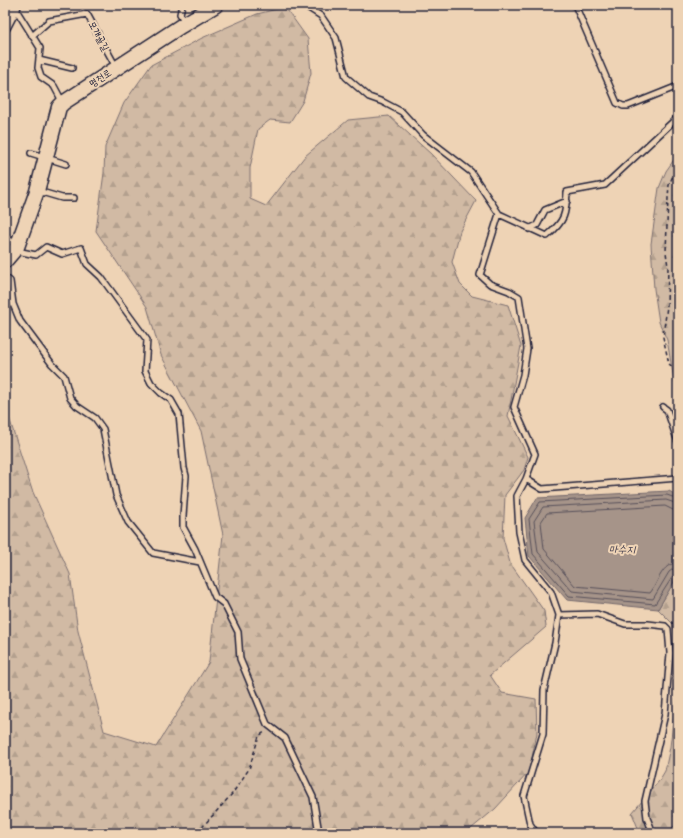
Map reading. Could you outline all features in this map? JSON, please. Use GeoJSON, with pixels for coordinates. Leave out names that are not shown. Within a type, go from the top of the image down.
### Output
{"type":"FeatureCollection","features":[{"type":"Feature","properties":{"kind":"street","name":"명천로"},"geometry":{"type":"LineString","coordinates":[[63,103],[216,5]]}},
{"type":"Feature","properties":{"kind":"street"},"geometry":{"type":"LineString","coordinates":[[5,27],[14,7]]}},
{"type":"Feature","properties":{"kind":"street"},"geometry":{"type":"LineString","coordinates":[[12,253],[37,191],[59,107],[63,103]]}},
{"type":"Feature","properties":{"kind":"lane"},"geometry":{"type":"LineString","coordinates":[[182,5],[180,14],[186,24]]}},
{"type":"Feature","properties":{"kind":"lane"},"geometry":{"type":"LineString","coordinates":[[304,5],[321,16],[336,38],[346,77],[369,97],[383,102],[402,112],[423,136],[471,172],[499,214],[547,236],[556,228],[566,213],[567,192],[604,185],[678,117]]}},
{"type":"Feature","properties":{"kind":"lane"},"geometry":{"type":"LineString","coordinates":[[575,5],[617,103],[623,106],[628,106],[678,86]]}},
{"type":"Feature","properties":{"kind":"lane"},"geometry":{"type":"LineString","coordinates":[[14,7],[40,48],[38,68],[41,77],[54,86],[63,103]]}},
{"type":"Feature","properties":{"kind":"lane","name":"모개골길"},"geometry":{"type":"LineString","coordinates":[[32,36],[49,22],[87,14],[116,68]]}},
{"type":"Feature","properties":{"kind":"lane"},"geometry":{"type":"LineString","coordinates":[[39,60],[72,68]]}},
{"type":"Feature","properties":{"kind":"lane"},"geometry":{"type":"LineString","coordinates":[[31,153],[66,164]]}},
{"type":"Feature","properties":{"kind":"lane"},"geometry":{"type":"LineString","coordinates":[[37,191],[62,198],[74,198]]}},
{"type":"Feature","properties":{"kind":"lane"},"geometry":{"type":"LineString","coordinates":[[529,229],[537,225],[545,210],[566,201]]}},
{"type":"Feature","properties":{"kind":"lane"},"geometry":{"type":"LineString","coordinates":[[499,214],[480,274],[490,284],[509,291],[519,297],[528,349],[523,375],[514,406],[535,454],[526,479],[517,496],[519,532],[524,560],[551,592],[559,615],[544,690],[543,734],[524,796],[530,824],[536,833]]}},
{"type":"Feature","properties":{"kind":"lane"},"geometry":{"type":"LineString","coordinates":[[5,235],[12,253],[36,255],[46,247],[62,254],[81,248],[87,264],[101,277],[147,340],[145,371],[151,383],[171,400],[179,414],[186,476],[183,527],[215,597],[224,604],[238,632],[240,659],[267,724],[285,738],[313,797],[319,833]]}},
{"type":"Feature","properties":{"kind":"lane"},"geometry":{"type":"LineString","coordinates":[[5,277],[10,281],[13,304],[20,321],[52,364],[64,376],[70,398],[77,406],[95,418],[103,429],[116,495],[128,522],[153,553],[200,562]]}},
{"type":"Feature","properties":{"kind":"lane"},"geometry":{"type":"LineString","coordinates":[[663,407],[667,410],[678,442]]}},
{"type":"Feature","properties":{"kind":"lane"},"geometry":{"type":"LineString","coordinates":[[678,455],[678,461]]}},
{"type":"Feature","properties":{"kind":"lane"},"geometry":{"type":"LineString","coordinates":[[526,479],[542,489],[678,478]]}},
{"type":"Feature","properties":{"kind":"lane"},"geometry":{"type":"LineString","coordinates":[[559,615],[597,614],[625,624],[648,624],[665,626],[668,629],[670,653],[665,714],[644,801],[647,818],[653,833]]}},
{"type":"Feature","properties":{"kind":"path"},"geometry":{"type":"LineString","coordinates":[[678,164],[669,185],[666,252],[668,267],[667,306],[663,337],[669,364],[678,372]]}},
{"type":"Feature","properties":{"kind":"path"},"geometry":{"type":"LineString","coordinates":[[678,616],[678,624]]}},
{"type":"Feature","properties":{"kind":"path"},"geometry":{"type":"LineString","coordinates":[[196,833],[232,794],[249,770],[259,736],[271,727]]}},
{"type":"Feature","properties":{"kind":"green space"},"geometry":{"type":"Polygon","coordinates":[[[285,7],[308,39],[311,73],[303,101],[290,122],[270,120],[258,129],[250,168],[250,199],[266,206],[305,156],[348,120],[389,116],[431,154],[476,201],[460,231],[452,262],[460,284],[472,296],[508,305],[521,346],[508,416],[528,457],[524,470],[505,495],[503,538],[510,563],[544,611],[546,627],[490,675],[502,693],[536,699],[537,733],[529,772],[495,809],[466,833],[5,833],[5,405],[32,490],[70,574],[78,631],[104,731],[156,747],[209,662],[223,535],[201,431],[161,355],[147,307],[96,231],[104,173],[105,147],[124,103],[151,65],[202,38],[257,14],[285,7]]]}},
{"type":"Feature","properties":{"kind":"green space"},"geometry":{"type":"Polygon","coordinates":[[[678,154],[678,388],[674,380],[667,340],[659,322],[654,289],[651,244],[659,188],[666,171],[678,154]]]}},
{"type":"Feature","properties":{"kind":"green space"},"geometry":{"type":"Polygon","coordinates":[[[678,575],[678,647],[673,624],[658,609],[678,575]]]}},
{"type":"Feature","properties":{"kind":"green space"},"geometry":{"type":"Polygon","coordinates":[[[678,680],[678,822],[669,831],[669,833],[640,833],[632,813],[659,781],[665,771],[670,747],[678,680]]]}},
{"type":"Feature","properties":{"kind":"water","name":"마수지"},"geometry":{"type":"Polygon","coordinates":[[[669,491],[678,496],[678,575],[658,609],[567,600],[529,556],[525,518],[537,498],[669,491]]]}}]}
